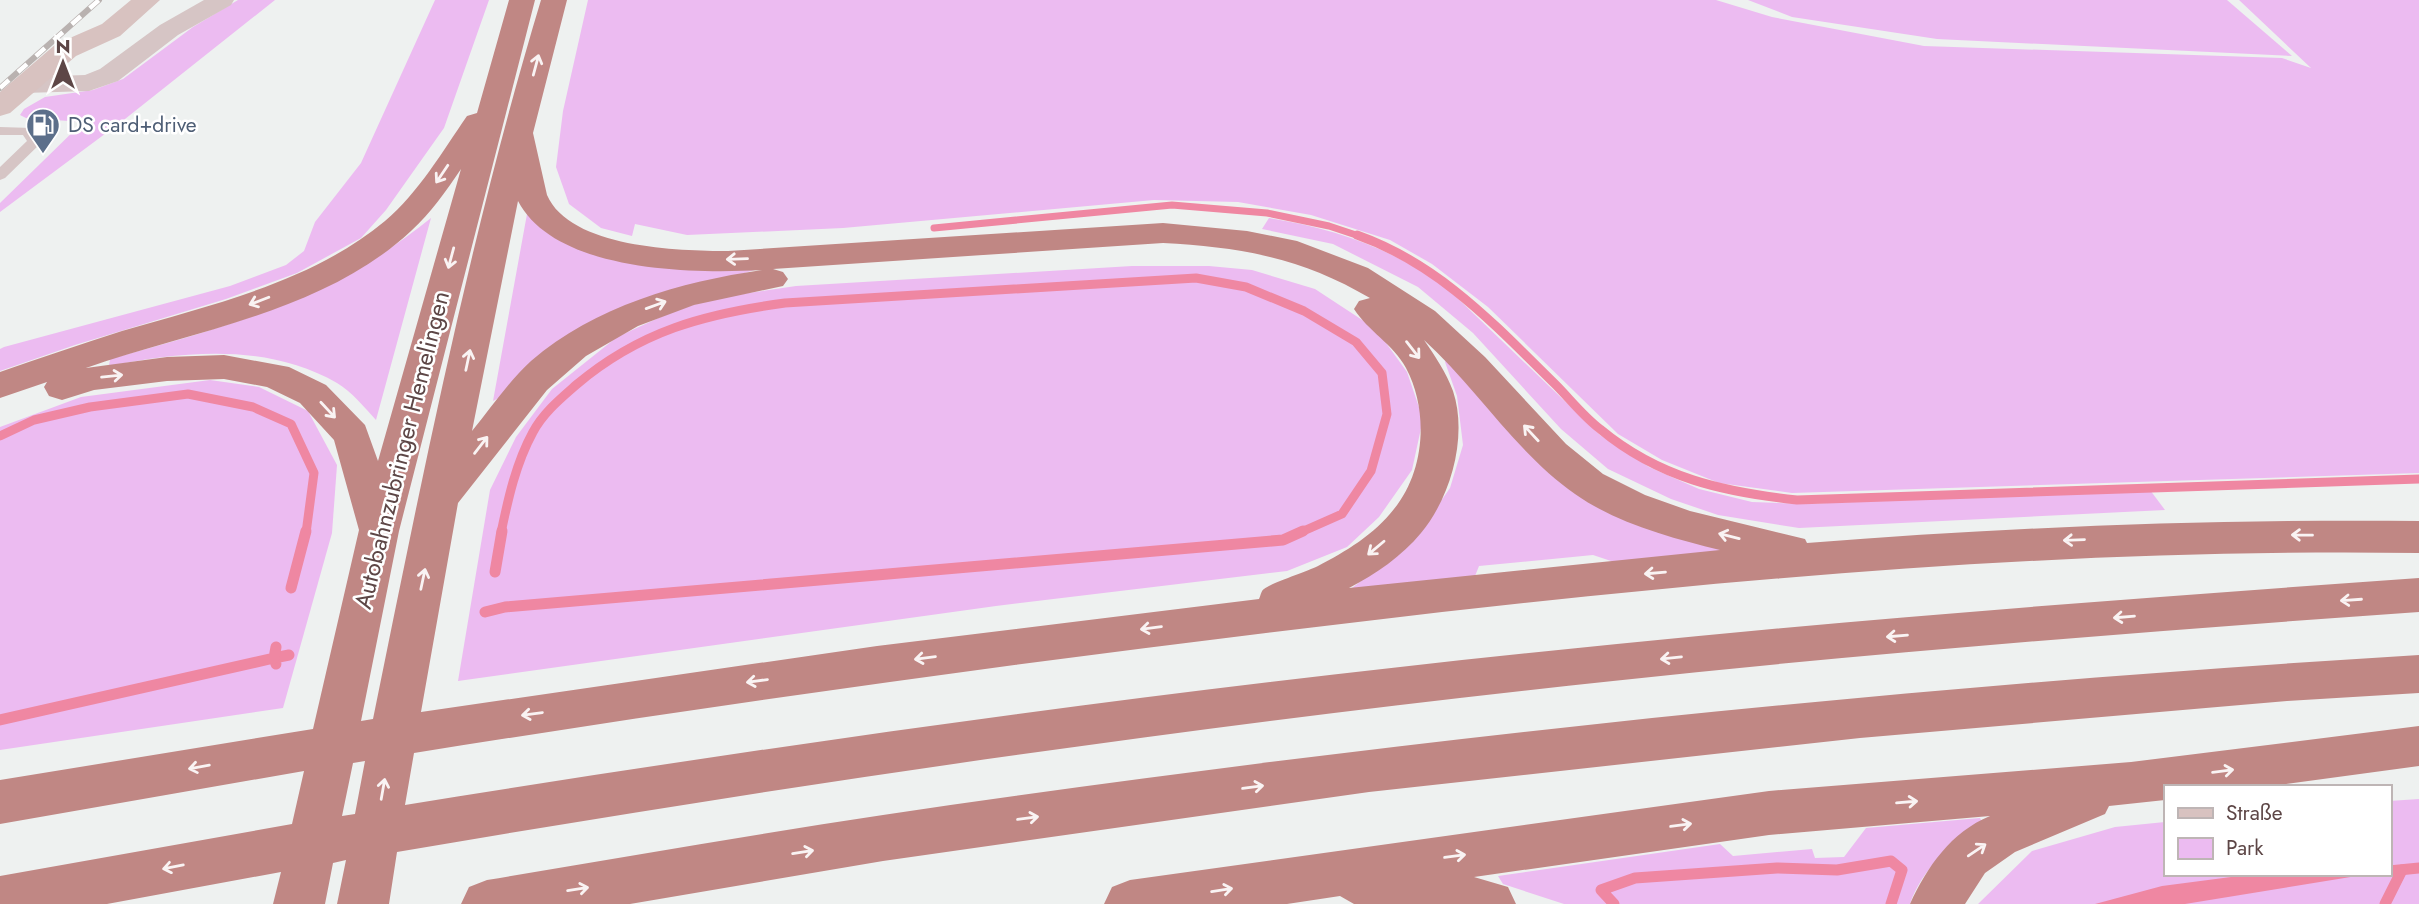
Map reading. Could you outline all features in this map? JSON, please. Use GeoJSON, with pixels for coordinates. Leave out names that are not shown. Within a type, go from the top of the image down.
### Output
{"type":"FeatureCollection","features":[{"type":"Feature","properties":{"kind":"highway","name":"Autobahnzubringer Hemelingen"},"geometry":{"type":"LineString","coordinates":[[299,904],[379,531],[522,0]]}},
{"type":"Feature","properties":{"kind":"highway","name":"Autobahnzubringer Hemelingen"},"geometry":{"type":"LineString","coordinates":[[363,904],[409,646],[439,499],[518,130],[554,0]]}},
{"type":"Feature","properties":{"kind":"highway"},"geometry":{"type":"LineString","coordinates":[[0,385],[132,341],[228,313],[304,284],[349,260],[395,229],[422,204],[494,97]]}},
{"type":"Feature","properties":{"kind":"highway"},"geometry":{"type":"LineString","coordinates":[[518,130],[538,210],[561,229],[590,242],[643,255],[689,261],[1163,233],[1216,234],[1289,248],[1333,262],[1387,291],[1455,349],[1545,448],[1591,485],[1646,511],[1775,548],[1823,554],[1869,554]]}},
{"type":"Feature","properties":{"kind":"highway"},"geometry":{"type":"LineString","coordinates":[[439,499],[547,367],[594,334],[654,304],[724,285],[783,278],[1139,255],[1215,254],[1282,265],[1315,274],[1352,295],[1393,324],[1422,361],[1439,398],[1441,442],[1430,482],[1407,523],[1358,563],[1307,592],[1219,620]]}},
{"type":"Feature","properties":{"kind":"highway"},"geometry":{"type":"LineString","coordinates":[[0,408],[94,377],[167,369],[224,367],[276,376],[313,394],[352,435],[379,531]]}},
{"type":"Feature","properties":{"kind":"highway"},"geometry":{"type":"LineString","coordinates":[[0,802],[461,724],[825,671],[1219,620],[1549,583],[1869,554],[2128,537],[2264,534],[2419,537]]}},
{"type":"Feature","properties":{"kind":"highway"},"geometry":{"type":"LineString","coordinates":[[0,900],[240,854],[447,820],[902,751],[1349,692],[1801,644],[2419,596]]}},
{"type":"Feature","properties":{"kind":"highway"},"geometry":{"type":"LineString","coordinates":[[487,904],[883,838],[1369,771],[1860,718],[2287,682],[2419,674]]}},
{"type":"Feature","properties":{"kind":"highway"},"geometry":{"type":"LineString","coordinates":[[1130,904],[1769,813],[2131,783],[2419,746]]}},
{"type":"Feature","properties":{"kind":"highway"},"geometry":{"type":"LineString","coordinates":[[1936,904],[1967,857],[1998,836],[2131,783]]}},
{"type":"Feature","properties":{"kind":"highway"},"geometry":{"type":"LineString","coordinates":[[1315,876],[1490,904]]}},
{"type":"Feature","properties":{"kind":"street"},"geometry":{"type":"LineString","coordinates":[[0,107],[17,76],[111,30],[147,0]]}},
{"type":"Feature","properties":{"kind":"street"},"geometry":{"type":"LineString","coordinates":[[17,76],[89,83],[109,75],[169,30],[222,0]]}},
{"type":"Feature","properties":{"kind":"lane"},"geometry":{"type":"LineString","coordinates":[[0,131],[27,131],[35,142],[0,175]]}},
{"type":"Feature","properties":{"kind":"green space"},"geometry":{"type":"Polygon","coordinates":[[[238,0],[275,0],[125,119],[0,212],[0,203],[83,122],[26,118],[20,115],[24,109],[45,97],[93,90],[123,79],[193,27],[238,0]]]}},
{"type":"Feature","properties":{"kind":"green space"},"geometry":{"type":"Polygon","coordinates":[[[435,0],[489,0],[444,128],[386,210],[361,238],[297,273],[226,299],[0,371],[0,349],[4,347],[230,286],[286,265],[304,251],[315,222],[361,163],[435,0]]]}},
{"type":"Feature","properties":{"kind":"green space"},"geometry":{"type":"Polygon","coordinates":[[[588,0],[1716,0],[1772,17],[1924,46],[2282,58],[2311,68],[2239,0],[2419,0],[2419,473],[1792,493],[1719,483],[1662,460],[1618,434],[1488,307],[1432,264],[1390,240],[1311,215],[1238,202],[1154,200],[843,228],[687,235],[635,224],[632,236],[601,228],[569,204],[556,167],[563,111],[588,0]]]}},
{"type":"Feature","properties":{"kind":"green space"},"geometry":{"type":"Polygon","coordinates":[[[1748,0],[2227,0],[2292,56],[1937,39],[1792,17],[1748,0]]]}},
{"type":"Feature","properties":{"kind":"green space"},"geometry":{"type":"Polygon","coordinates":[[[527,214],[556,236],[765,266],[667,292],[636,305],[530,379],[493,401],[527,214]]]}},
{"type":"Feature","properties":{"kind":"green space"},"geometry":{"type":"Polygon","coordinates":[[[431,218],[376,420],[353,395],[337,383],[283,361],[254,356],[196,354],[109,366],[110,359],[238,321],[318,289],[394,246],[431,218]]]}},
{"type":"Feature","properties":{"kind":"green space"},"geometry":{"type":"Polygon","coordinates":[[[1269,218],[1341,234],[1385,251],[1427,275],[1448,289],[1600,435],[1649,467],[1699,489],[1752,502],[1803,504],[2150,490],[2165,510],[1799,528],[1718,515],[1671,499],[1608,469],[1561,429],[1473,333],[1418,287],[1333,244],[1262,229],[1269,218]]]}},
{"type":"Feature","properties":{"kind":"green space"},"geometry":{"type":"Polygon","coordinates":[[[1132,266],[1209,266],[1252,270],[1315,289],[1376,329],[1407,372],[1423,419],[1412,470],[1379,517],[1347,547],[1287,571],[996,606],[458,681],[490,490],[516,437],[552,389],[617,337],[678,309],[727,296],[796,286],[1132,266]]]}},
{"type":"Feature","properties":{"kind":"green space"},"geometry":{"type":"Polygon","coordinates":[[[1448,356],[1530,449],[1726,549],[1731,557],[1620,564],[1593,555],[1479,566],[1473,581],[1348,591],[1413,541],[1450,488],[1463,445],[1457,396],[1445,362],[1448,356]]]}},
{"type":"Feature","properties":{"kind":"green space"},"geometry":{"type":"Polygon","coordinates":[[[210,380],[259,387],[308,411],[337,465],[332,533],[283,708],[0,750],[0,427],[81,397],[210,380]]]}},
{"type":"Feature","properties":{"kind":"green space"},"geometry":{"type":"Polygon","coordinates":[[[2419,799],[2419,904],[1978,904],[2032,851],[2115,827],[2164,822],[2164,876],[2391,876],[2391,801],[2419,799]]]}},
{"type":"Feature","properties":{"kind":"green space"},"geometry":{"type":"Polygon","coordinates":[[[1980,818],[1983,824],[1949,848],[1930,868],[1910,904],[1564,904],[1503,884],[1498,876],[1720,844],[1733,856],[1812,849],[1815,858],[1844,857],[1866,828],[1980,818]]]}},
{"type":"Feature","properties":{"kind":"shaded area"},"geometry":{"type":"Polygon","coordinates":[[[2239,876],[2357,876],[2185,904],[2095,904],[2162,886],[2239,876]]]}},
{"type":"Feature","properties":{"kind":"waterway"},"geometry":{"type":"LineString","coordinates":[[934,228],[1172,205],[1267,213],[1329,226],[1362,237]]}},
{"type":"Feature","properties":{"kind":"waterway"},"geometry":{"type":"LineString","coordinates":[[1357,235],[1362,237]]}},
{"type":"Feature","properties":{"kind":"waterway"},"geometry":{"type":"LineString","coordinates":[[1362,237],[1414,262],[1464,298],[1510,339],[1588,419],[1622,446],[1669,471],[1718,487],[1797,500],[2419,479]]}},
{"type":"Feature","properties":{"kind":"waterway"},"geometry":{"type":"LineString","coordinates":[[501,533],[517,469],[533,432],[547,412],[600,366],[649,338],[674,328],[727,313],[785,303],[1196,278],[1246,287],[1304,311],[1356,342],[1382,373],[1387,414],[1371,471],[1342,514],[1299,533]]}},
{"type":"Feature","properties":{"kind":"waterway"},"geometry":{"type":"LineString","coordinates":[[0,436],[34,420],[90,407],[188,394],[253,407],[291,424],[314,473],[306,533]]}},
{"type":"Feature","properties":{"kind":"waterway"},"geometry":{"type":"LineString","coordinates":[[291,588],[306,531]]}},
{"type":"Feature","properties":{"kind":"waterway"},"geometry":{"type":"LineString","coordinates":[[495,572],[502,531]]}},
{"type":"Feature","properties":{"kind":"waterway"},"geometry":{"type":"LineString","coordinates":[[485,612],[505,607],[1283,540],[1303,531]]}},
{"type":"Feature","properties":{"kind":"waterway"},"geometry":{"type":"LineString","coordinates":[[274,658],[276,647]]}},
{"type":"Feature","properties":{"kind":"waterway"},"geometry":{"type":"LineString","coordinates":[[274,658],[289,655]]}},
{"type":"Feature","properties":{"kind":"waterway"},"geometry":{"type":"LineString","coordinates":[[0,720],[274,658]]}},
{"type":"Feature","properties":{"kind":"waterway"},"geometry":{"type":"LineString","coordinates":[[274,658],[276,664]]}},
{"type":"Feature","properties":{"kind":"waterway"},"geometry":{"type":"LineString","coordinates":[[1614,904],[1601,890],[1635,878],[1777,868],[1837,870],[1891,861],[1902,870],[1891,904]]}},
{"type":"Feature","properties":{"kind":"waterway"},"geometry":{"type":"LineString","coordinates":[[2391,871],[2419,868]]}},
{"type":"Feature","properties":{"kind":"waterway"},"geometry":{"type":"LineString","coordinates":[[2385,904],[2402,870]]}},
{"type":"Feature","properties":{"kind":"railway"},"geometry":{"type":"LineString","coordinates":[[0,88],[99,0]]}},
{"type":"Feature","properties":{"kind":"place","name":"DS card+drive"},"geometry":{"type":"Point","coordinates":[43,155]}}]}
